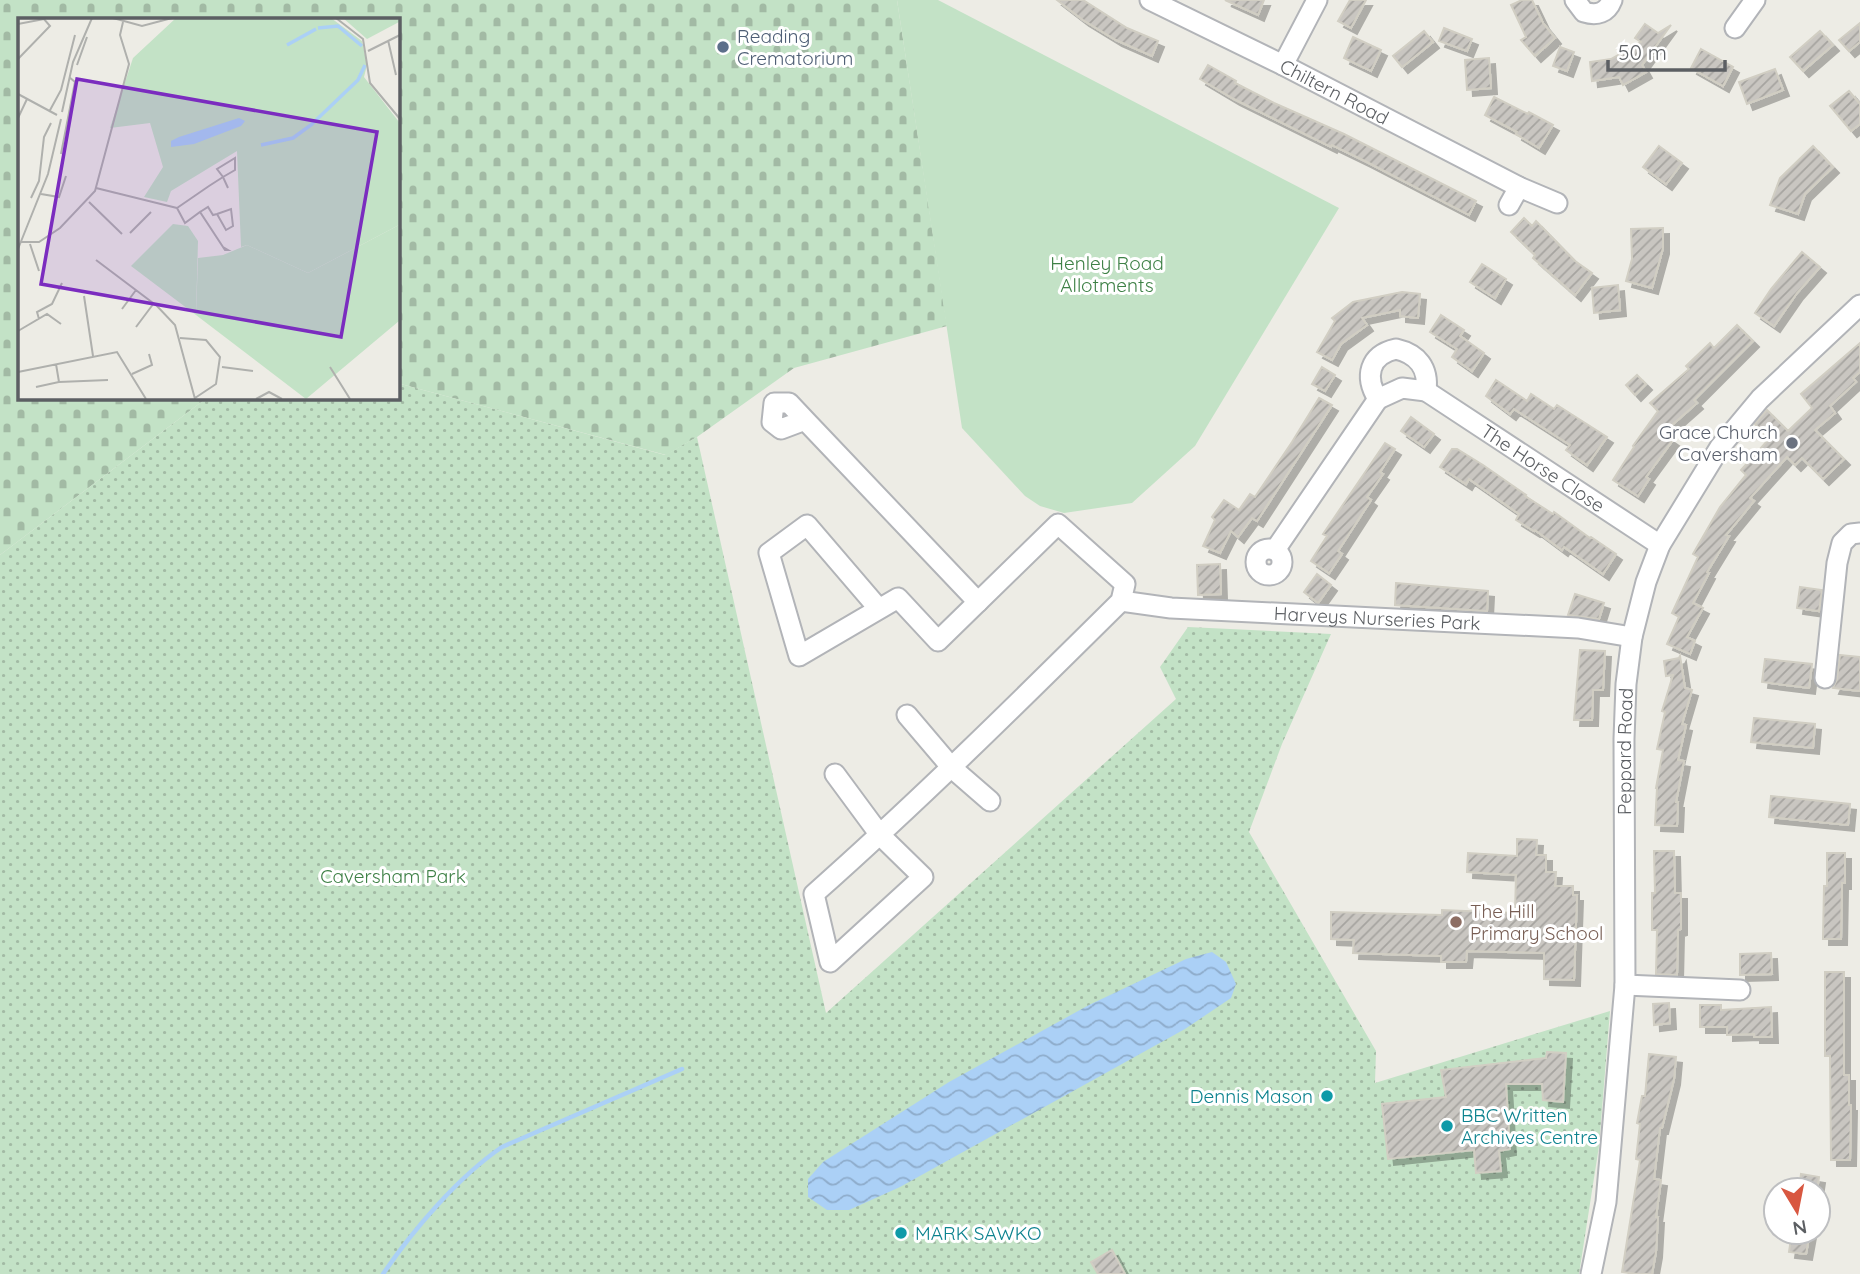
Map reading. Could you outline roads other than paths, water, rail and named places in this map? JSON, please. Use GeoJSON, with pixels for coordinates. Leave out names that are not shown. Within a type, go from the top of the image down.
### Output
{"type":"FeatureCollection","features":[{"type":"Feature","properties":{"kind":"street"},"geometry":{"type":"LineString","coordinates":[[1283,65],[1317,0]]}},
{"type":"Feature","properties":{"kind":"street"},"geometry":{"type":"LineString","coordinates":[[1575,0],[1584,12],[1597,14],[1608,8],[1612,0]]}},
{"type":"Feature","properties":{"kind":"street"},"geometry":{"type":"LineString","coordinates":[[1735,28],[1755,0]]}},
{"type":"Feature","properties":{"kind":"street","name":"Chiltern Road"},"geometry":{"type":"LineString","coordinates":[[1156,2],[1519,187],[1557,203]]}},
{"type":"Feature","properties":{"kind":"street"},"geometry":{"type":"LineString","coordinates":[[1510,205],[1519,187]]}},
{"type":"Feature","properties":{"kind":"street","name":"Peppard Road"},"geometry":{"type":"LineString","coordinates":[[1591,1274],[1606,1202],[1625,985],[1626,684],[1632,637],[1646,582],[1660,545],[1720,447],[1760,399],[1860,305]]}},
{"type":"Feature","properties":{"kind":"street"},"geometry":{"type":"LineString","coordinates":[[1275,550],[1378,399],[1402,388],[1426,391],[1428,379],[1417,358],[1409,352],[1396,349],[1384,352],[1374,361],[1370,381],[1378,399]]}},
{"type":"Feature","properties":{"kind":"street","name":"The Horse Close"},"geometry":{"type":"LineString","coordinates":[[1426,391],[1660,545]]}},
{"type":"Feature","properties":{"kind":"street"},"geometry":{"type":"LineString","coordinates":[[805,420],[978,602]]}},
{"type":"Feature","properties":{"kind":"street"},"geometry":{"type":"LineString","coordinates":[[835,774],[880,835],[923,877],[830,962],[814,894],[880,835],[952,768],[1121,601],[1125,584],[1058,524],[938,641],[898,598],[799,656],[769,554],[807,525],[879,609]]}},
{"type":"Feature","properties":{"kind":"street"},"geometry":{"type":"LineString","coordinates":[[1825,678],[1837,563],[1842,543],[1851,534],[1860,533]]}},
{"type":"Feature","properties":{"kind":"street","name":"Harveys Nurseries Park"},"geometry":{"type":"LineString","coordinates":[[1121,601],[1171,608],[1578,628],[1632,637]]}},
{"type":"Feature","properties":{"kind":"street"},"geometry":{"type":"LineString","coordinates":[[907,715],[952,768],[990,801]]}},
{"type":"Feature","properties":{"kind":"street"},"geometry":{"type":"LineString","coordinates":[[1625,985],[1740,990]]}},
{"type":"Feature","properties":{"kind":"water"},"geometry":{"type":"Polygon","coordinates":[[[1212,952],[1226,962],[1236,984],[1231,998],[1185,1029],[900,1187],[849,1210],[827,1210],[808,1197],[808,1179],[823,1162],[949,1082],[1089,1005],[1186,959],[1212,952]]]}},
{"type":"Feature","properties":{"kind":"waterway"},"geometry":{"type":"LineString","coordinates":[[383,1274],[437,1205],[469,1173],[502,1147],[682,1069]]}},
{"type":"Feature","properties":{"kind":"place","name":"Reading Crematorium"},"geometry":{"type":"Point","coordinates":[723,47]}},
{"type":"Feature","properties":{"kind":"place","name":"Grace Church Caversham"},"geometry":{"type":"Point","coordinates":[1792,443]}},
{"type":"Feature","properties":{"kind":"place","name":"The Hill Primary School"},"geometry":{"type":"Point","coordinates":[1456,922]}},
{"type":"Feature","properties":{"kind":"place","name":"Dennis Mason"},"geometry":{"type":"Point","coordinates":[1327,1096]}},
{"type":"Feature","properties":{"kind":"place","name":"BBC Written Archives Centre"},"geometry":{"type":"Point","coordinates":[1447,1126]}},
{"type":"Feature","properties":{"kind":"place","name":"MARK SAWKO"},"geometry":{"type":"Point","coordinates":[901,1233]}},
{"type":"Feature","properties":{"kind":"park label","name":"Henley Road Allotments"},"geometry":{"type":"Point","coordinates":[1107,274]}},
{"type":"Feature","properties":{"kind":"park label","name":"Caversham Park"},"geometry":{"type":"Point","coordinates":[393,876]}}]}
